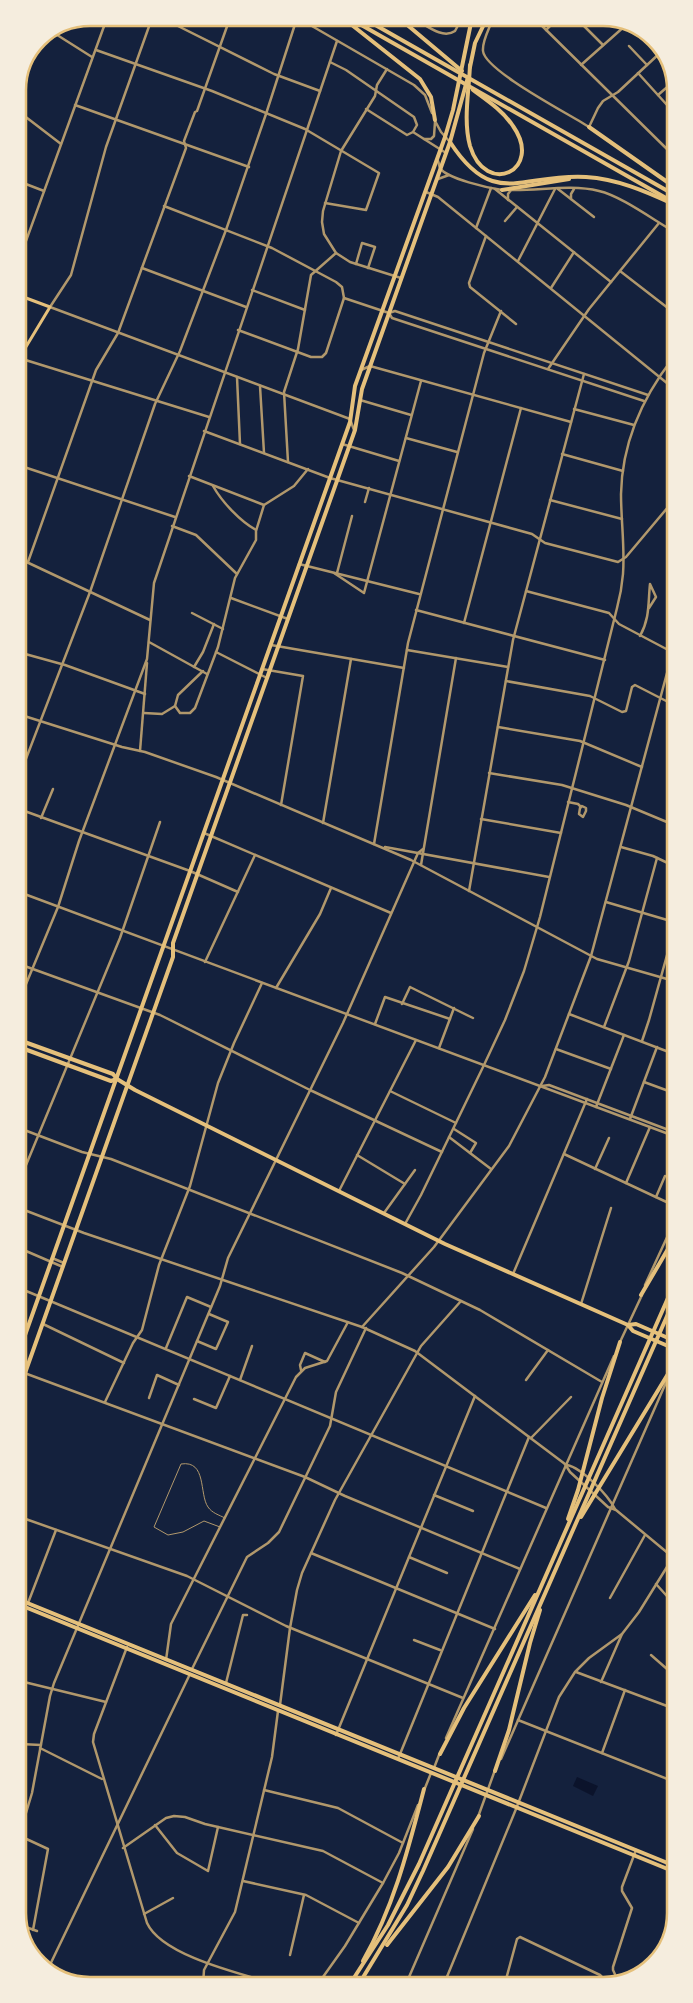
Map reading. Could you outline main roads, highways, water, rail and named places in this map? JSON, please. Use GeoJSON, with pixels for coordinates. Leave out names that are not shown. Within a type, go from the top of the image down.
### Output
{"type":"FeatureCollection","features":[{"type":"Feature","properties":{"kind":"main road"},"geometry":{"type":"LineString","coordinates":[[353,26],[420,79],[431,97],[435,120]]}},
{"type":"Feature","properties":{"kind":"main road"},"geometry":{"type":"LineString","coordinates":[[363,26],[667,200]]}},
{"type":"Feature","properties":{"kind":"main road"},"geometry":{"type":"LineString","coordinates":[[377,26],[667,191]]}},
{"type":"Feature","properties":{"kind":"main road"},"geometry":{"type":"LineString","coordinates":[[408,26],[448,61],[480,84]]}},
{"type":"Feature","properties":{"kind":"main road"},"geometry":{"type":"LineString","coordinates":[[26,1332],[342,444],[350,419],[354,392],[361,370],[445,137],[456,96],[470,26]]}},
{"type":"Feature","properties":{"kind":"main road"},"geometry":{"type":"LineString","coordinates":[[26,1372],[173,957],[173,943],[350,446],[370,366],[450,142],[463,100],[477,38],[482,26]]}},
{"type":"Feature","properties":{"kind":"main road"},"geometry":{"type":"LineString","coordinates":[[444,71],[493,105],[512,125],[521,141],[523,152],[520,162],[513,170],[504,174],[495,174],[484,169],[478,162],[468,138],[467,102],[471,63]]}},
{"type":"Feature","properties":{"kind":"main road"},"geometry":{"type":"LineString","coordinates":[[589,127],[667,182]]}},
{"type":"Feature","properties":{"kind":"main road"},"geometry":{"type":"LineString","coordinates":[[450,142],[460,158],[472,170],[492,182],[510,184],[556,177],[595,178],[624,184],[667,201]]}},
{"type":"Feature","properties":{"kind":"main road"},"geometry":{"type":"LineString","coordinates":[[502,190],[576,177]]}},
{"type":"Feature","properties":{"kind":"main road"},"geometry":{"type":"LineString","coordinates":[[26,298],[50,307],[26,346]]}},
{"type":"Feature","properties":{"kind":"main road"},"geometry":{"type":"LineString","coordinates":[[26,1042],[113,1074],[128,1086],[405,1224],[628,1325],[633,1331],[667,1346]]}},
{"type":"Feature","properties":{"kind":"main road"},"geometry":{"type":"LineString","coordinates":[[26,1050],[110,1080],[117,1079]]}},
{"type":"Feature","properties":{"kind":"main road"},"geometry":{"type":"LineString","coordinates":[[641,1295],[667,1249]]}},
{"type":"Feature","properties":{"kind":"main road"},"geometry":{"type":"LineString","coordinates":[[354,1977],[398,1906],[449,1796],[577,1499],[667,1299]]}},
{"type":"Feature","properties":{"kind":"main road"},"geometry":{"type":"LineString","coordinates":[[368,1971],[407,1905],[585,1506],[598,1472],[667,1316]]}},
{"type":"Feature","properties":{"kind":"main road"},"geometry":{"type":"LineString","coordinates":[[628,1325],[636,1324],[667,1338]]}},
{"type":"Feature","properties":{"kind":"main road"},"geometry":{"type":"LineString","coordinates":[[577,1499],[602,1398],[620,1342]]}},
{"type":"Feature","properties":{"kind":"main road"},"geometry":{"type":"LineString","coordinates":[[585,1506],[654,1401],[667,1377]]}},
{"type":"Feature","properties":{"kind":"main road"},"geometry":{"type":"LineString","coordinates":[[440,1754],[464,1708],[544,1578]]}},
{"type":"Feature","properties":{"kind":"main road"},"geometry":{"type":"LineString","coordinates":[[495,1771],[507,1737],[530,1643],[547,1589]]}},
{"type":"Feature","properties":{"kind":"main road"},"geometry":{"type":"LineString","coordinates":[[27,1605],[78,1623],[667,1863]]}},
{"type":"Feature","properties":{"kind":"main road"},"geometry":{"type":"LineString","coordinates":[[27,1605],[126,1650],[667,1869]]}},
{"type":"Feature","properties":{"kind":"main road"},"geometry":{"type":"LineString","coordinates":[[354,1977],[375,1939],[392,1900],[424,1790]]}},
{"type":"Feature","properties":{"kind":"main road"},"geometry":{"type":"LineString","coordinates":[[364,1977],[452,1861],[478,1816]]}},
{"type":"Feature","properties":{"kind":"water"},"geometry":{"type":"Polygon","coordinates":[[[577,1777],[598,1786],[593,1796],[573,1786],[577,1777]]]}}]}
